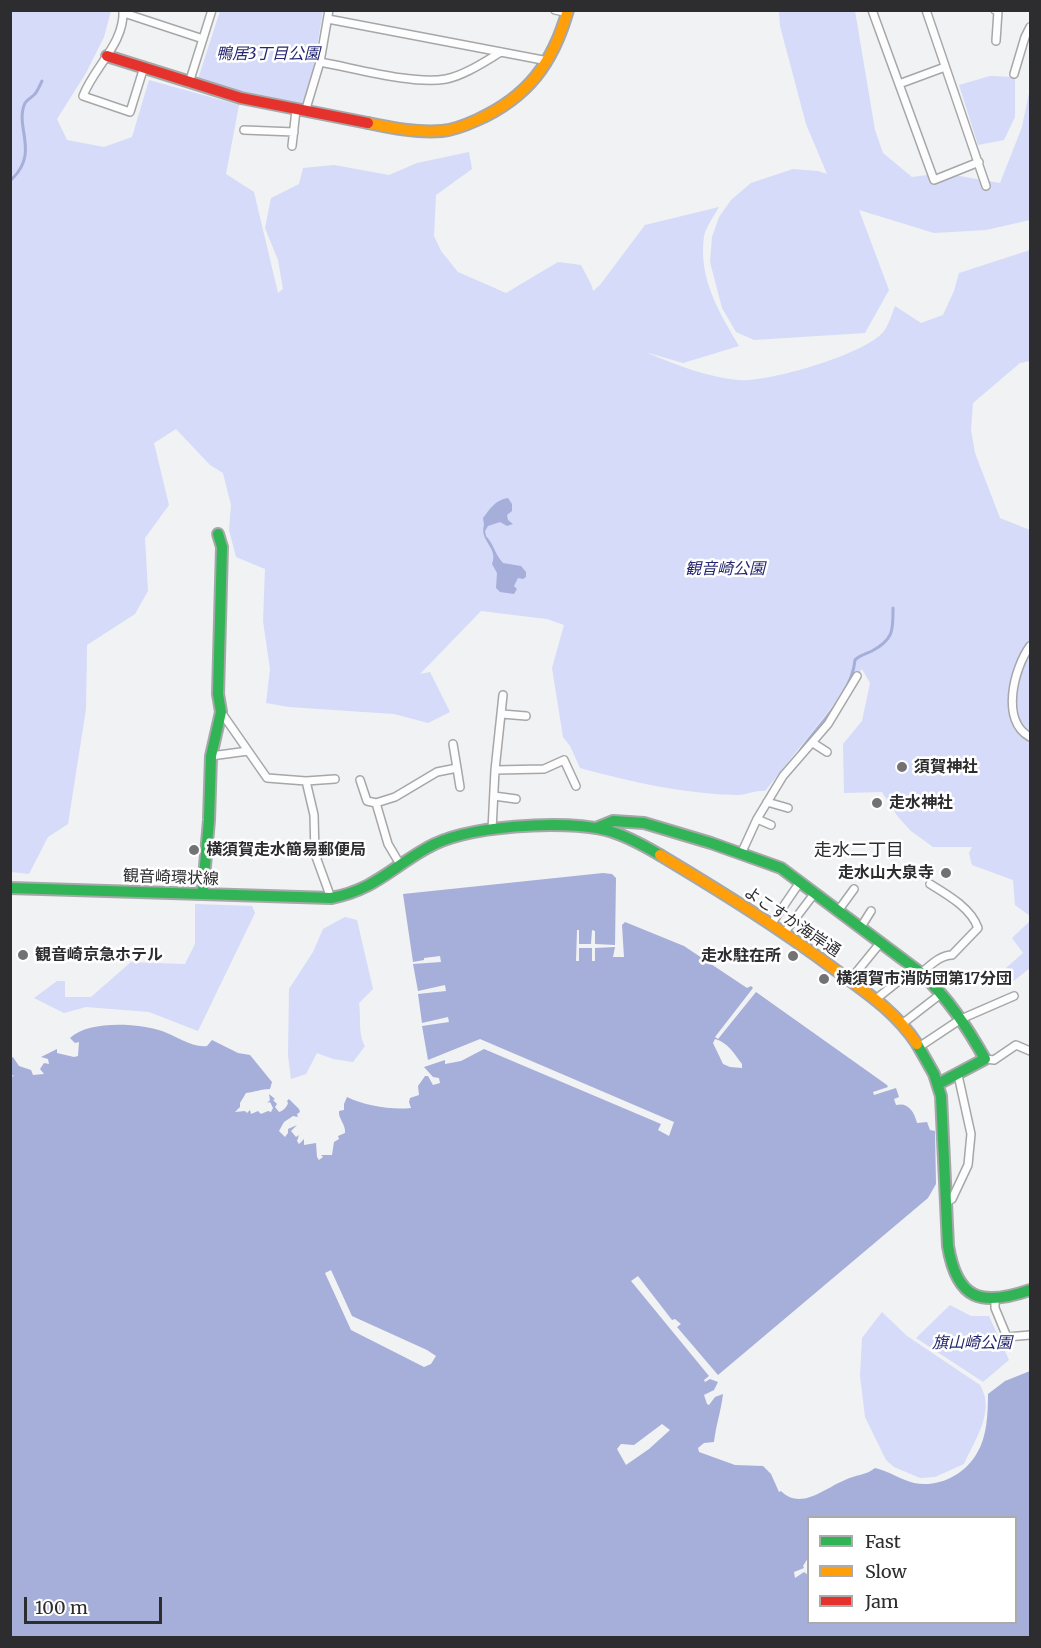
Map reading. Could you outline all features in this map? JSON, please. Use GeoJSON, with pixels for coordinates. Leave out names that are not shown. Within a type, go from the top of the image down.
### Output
{"type":"FeatureCollection","features":[{"type":"Feature","properties":{"kind":"main road"},"geometry":{"type":"LineString","coordinates":[[107,56],[189,83],[301,111],[405,130],[443,131],[495,114],[516,98],[548,62],[563,33],[568,12]]}},
{"type":"Feature","properties":{"kind":"main road"},"geometry":{"type":"LineString","coordinates":[[203,889],[209,820],[211,756],[221,712],[218,694],[222,547],[218,534]]}},
{"type":"Feature","properties":{"kind":"main road"},"geometry":{"type":"LineString","coordinates":[[596,828],[613,821],[639,832],[741,854],[781,868],[861,927],[918,971],[942,993],[985,1059],[938,1084]]}},
{"type":"Feature","properties":{"kind":"main road","name":"よこすか海岸通"},"geometry":{"type":"LineString","coordinates":[[331,898],[365,889],[379,882],[427,848],[447,838],[492,830],[577,826],[639,832],[785,932],[876,999],[902,1024],[938,1084],[941,1096],[949,1257],[956,1278],[971,1294],[995,1300]]}},
{"type":"Feature","properties":{"kind":"main road","name":"観音崎環状線"},"geometry":{"type":"LineString","coordinates":[[10,888],[331,898]]}},
{"type":"Feature","properties":{"kind":"main road"},"geometry":{"type":"LineString","coordinates":[[995,1300],[1030,1290]]}},
{"type":"Feature","properties":{"kind":"street"},"geometry":{"type":"LineString","coordinates":[[189,83],[212,10]]}},
{"type":"Feature","properties":{"kind":"street"},"geometry":{"type":"LineString","coordinates":[[292,146],[301,111],[320,62],[329,10]]}},
{"type":"Feature","properties":{"kind":"street"},"geometry":{"type":"LineString","coordinates":[[555,10],[568,12]]}},
{"type":"Feature","properties":{"kind":"street"},"geometry":{"type":"LineString","coordinates":[[872,10],[934,180],[979,162]]}},
{"type":"Feature","properties":{"kind":"street"},"geometry":{"type":"LineString","coordinates":[[926,10],[986,186]]}},
{"type":"Feature","properties":{"kind":"street"},"geometry":{"type":"LineString","coordinates":[[995,10],[998,11],[996,41]]}},
{"type":"Feature","properties":{"kind":"street"},"geometry":{"type":"LineString","coordinates":[[144,67],[130,112],[83,96],[120,33],[124,12],[203,39]]}},
{"type":"Feature","properties":{"kind":"street"},"geometry":{"type":"LineString","coordinates":[[328,19],[548,62]]}},
{"type":"Feature","properties":{"kind":"street"},"geometry":{"type":"LineString","coordinates":[[1014,74],[1024,37],[1030,27]]}},
{"type":"Feature","properties":{"kind":"street"},"geometry":{"type":"LineString","coordinates":[[320,62],[431,80],[460,74],[501,52]]}},
{"type":"Feature","properties":{"kind":"street"},"geometry":{"type":"LineString","coordinates":[[899,84],[945,67]]}},
{"type":"Feature","properties":{"kind":"street"},"geometry":{"type":"LineString","coordinates":[[244,130],[294,132]]}},
{"type":"Feature","properties":{"kind":"street"},"geometry":{"type":"LineString","coordinates":[[1030,646],[1014,687],[1011,702],[1015,719],[1030,737]]}},
{"type":"Feature","properties":{"kind":"street"},"geometry":{"type":"LineString","coordinates":[[741,854],[757,819],[783,776],[828,724],[857,676]]}},
{"type":"Feature","properties":{"kind":"street"},"geometry":{"type":"LineString","coordinates":[[492,830],[495,770],[503,695]]}},
{"type":"Feature","properties":{"kind":"street"},"geometry":{"type":"LineString","coordinates":[[221,712],[267,778],[306,782],[335,779]]}},
{"type":"Feature","properties":{"kind":"street"},"geometry":{"type":"LineString","coordinates":[[502,714],[526,716]]}},
{"type":"Feature","properties":{"kind":"street"},"geometry":{"type":"LineString","coordinates":[[813,743],[827,753]]}},
{"type":"Feature","properties":{"kind":"street"},"geometry":{"type":"LineString","coordinates":[[453,744],[460,787]]}},
{"type":"Feature","properties":{"kind":"street"},"geometry":{"type":"LineString","coordinates":[[211,756],[248,751]]}},
{"type":"Feature","properties":{"kind":"street"},"geometry":{"type":"LineString","coordinates":[[495,770],[544,769],[564,760],[576,786]]}},
{"type":"Feature","properties":{"kind":"street"},"geometry":{"type":"LineString","coordinates":[[360,780],[367,801],[376,803],[395,797],[437,772],[457,768]]}},
{"type":"Feature","properties":{"kind":"street"},"geometry":{"type":"LineString","coordinates":[[306,782],[314,815],[315,854],[331,898]]}},
{"type":"Feature","properties":{"kind":"street"},"geometry":{"type":"LineString","coordinates":[[494,796],[516,799]]}},
{"type":"Feature","properties":{"kind":"street"},"geometry":{"type":"LineString","coordinates":[[767,802],[788,808]]}},
{"type":"Feature","properties":{"kind":"street"},"geometry":{"type":"LineString","coordinates":[[376,803],[388,844],[401,866]]}},
{"type":"Feature","properties":{"kind":"street"},"geometry":{"type":"LineString","coordinates":[[757,819],[771,825]]}},
{"type":"Feature","properties":{"kind":"street"},"geometry":{"type":"LineString","coordinates":[[772,923],[800,882]]}},
{"type":"Feature","properties":{"kind":"street"},"geometry":{"type":"LineString","coordinates":[[876,999],[918,971],[947,955],[952,955],[978,928],[974,918],[949,895],[930,884]]}},
{"type":"Feature","properties":{"kind":"street"},"geometry":{"type":"LineString","coordinates":[[838,911],[854,889]]}},
{"type":"Feature","properties":{"kind":"street"},"geometry":{"type":"LineString","coordinates":[[785,932],[814,894]]}},
{"type":"Feature","properties":{"kind":"street"},"geometry":{"type":"LineString","coordinates":[[861,927],[871,911]]}},
{"type":"Feature","properties":{"kind":"street"},"geometry":{"type":"LineString","coordinates":[[850,980],[881,942]]}},
{"type":"Feature","properties":{"kind":"street"},"geometry":{"type":"LineString","coordinates":[[902,1024],[942,993]]}},
{"type":"Feature","properties":{"kind":"street"},"geometry":{"type":"LineString","coordinates":[[918,1048],[961,1019],[1014,996]]}},
{"type":"Feature","properties":{"kind":"street"},"geometry":{"type":"LineString","coordinates":[[985,1059],[994,1060],[1016,1045],[1030,1051]]}},
{"type":"Feature","properties":{"kind":"street"},"geometry":{"type":"LineString","coordinates":[[946,1202],[952,1199],[968,1165],[971,1134],[958,1075]]}},
{"type":"Feature","properties":{"kind":"street"},"geometry":{"type":"LineString","coordinates":[[995,1300],[995,1308],[1007,1337],[1030,1335]]}},
{"type":"Feature","properties":{"kind":"green space","name":"観音崎公園"},"geometry":{"type":"Polygon","coordinates":[[[11,11],[111,11],[104,37],[86,73],[57,119],[67,140],[104,147],[132,137],[149,80],[239,105],[226,174],[254,192],[278,293],[283,289],[278,260],[265,228],[271,198],[299,184],[303,168],[334,165],[389,175],[417,163],[469,152],[472,169],[436,195],[434,236],[441,251],[458,272],[506,293],[558,262],[581,265],[593,291],[645,225],[719,207],[704,236],[704,266],[712,294],[739,346],[683,363],[645,352],[714,376],[752,380],[792,372],[838,357],[874,340],[884,331],[895,306],[921,323],[943,315],[959,273],[1030,250],[1030,361],[1020,363],[973,403],[971,430],[975,453],[1000,518],[1030,530],[1030,916],[1015,905],[1013,880],[972,865],[969,853],[972,847],[933,847],[911,831],[898,817],[882,792],[844,793],[843,744],[862,721],[870,683],[862,669],[765,791],[738,795],[658,786],[580,768],[570,746],[563,737],[552,668],[564,625],[547,619],[481,611],[420,674],[430,672],[450,712],[428,723],[394,714],[289,707],[266,703],[270,669],[263,621],[265,569],[236,557],[229,530],[231,505],[223,473],[210,465],[176,429],[154,443],[169,505],[145,538],[148,591],[135,614],[87,645],[86,709],[68,824],[48,837],[29,874],[11,872],[11,11]]]}},
{"type":"Feature","properties":{"kind":"green space","name":"鴨居3丁目公園"},"geometry":{"type":"Polygon","coordinates":[[[220,11],[323,11],[307,106],[304,108],[236,93],[200,82],[198,79],[220,11]]]}},
{"type":"Feature","properties":{"kind":"green space"},"geometry":{"type":"Polygon","coordinates":[[[779,11],[855,11],[875,130],[883,153],[912,177],[942,173],[1000,183],[1022,127],[1030,88],[1030,220],[986,230],[934,233],[859,210],[889,290],[865,333],[754,340],[736,332],[722,308],[710,262],[712,237],[719,217],[731,200],[751,183],[793,169],[827,174],[806,124],[780,26],[779,11]]]}},
{"type":"Feature","properties":{"kind":"green space"},"geometry":{"type":"Polygon","coordinates":[[[990,76],[1015,77],[1015,117],[1004,140],[978,145],[959,85],[990,76]]]}},
{"type":"Feature","properties":{"kind":"green space"},"geometry":{"type":"Polygon","coordinates":[[[195,904],[252,906],[255,913],[198,1031],[149,1012],[86,1007],[64,1013],[34,998],[57,981],[65,981],[65,997],[91,997],[131,962],[185,964],[195,944],[195,904]]]}},
{"type":"Feature","properties":{"kind":"green space"},"geometry":{"type":"Polygon","coordinates":[[[345,917],[357,920],[373,989],[359,1003],[361,1031],[365,1046],[353,1062],[333,1059],[317,1053],[306,1074],[291,1079],[288,1056],[289,989],[313,952],[323,929],[345,917]]]}},
{"type":"Feature","properties":{"kind":"green space"},"geometry":{"type":"Polygon","coordinates":[[[1030,921],[1030,968],[1005,988],[997,976],[1023,953],[1012,938],[1030,921]]]}},
{"type":"Feature","properties":{"kind":"green space","name":"旗山崎公園"},"geometry":{"type":"Polygon","coordinates":[[[950,1305],[971,1316],[989,1316],[1009,1360],[983,1382],[916,1338],[950,1305]]]}},
{"type":"Feature","properties":{"kind":"green space"},"geometry":{"type":"Polygon","coordinates":[[[882,1312],[907,1336],[980,1385],[984,1395],[986,1405],[982,1426],[964,1464],[935,1477],[920,1478],[894,1467],[886,1460],[865,1417],[860,1376],[862,1338],[882,1312]]]}},
{"type":"Feature","properties":{"kind":"shaded area"},"geometry":{"type":"Polygon","coordinates":[[[508,498],[512,504],[512,511],[507,515],[508,520],[513,524],[507,526],[500,522],[488,526],[485,531],[503,563],[521,566],[526,572],[526,577],[518,578],[514,586],[517,589],[514,594],[500,592],[496,588],[497,573],[492,564],[493,553],[483,531],[483,518],[488,511],[496,503],[508,498]]]}},
{"type":"Feature","properties":{"kind":"shaded area"},"geometry":{"type":"Polygon","coordinates":[[[603,873],[612,874],[616,878],[615,945],[595,944],[595,931],[592,930],[591,944],[579,944],[579,930],[577,930],[576,961],[579,961],[579,948],[592,948],[592,961],[595,961],[595,948],[615,947],[613,957],[624,957],[622,925],[625,922],[684,946],[747,988],[751,986],[753,988],[715,1037],[718,1039],[756,992],[887,1085],[888,1087],[873,1092],[874,1095],[896,1088],[899,1097],[894,1099],[896,1105],[907,1106],[917,1123],[927,1122],[930,1130],[935,1131],[936,1184],[928,1198],[718,1375],[677,1327],[681,1324],[675,1319],[672,1320],[638,1276],[631,1281],[709,1376],[704,1380],[705,1382],[710,1379],[718,1382],[714,1390],[704,1395],[707,1404],[709,1405],[715,1397],[723,1394],[714,1442],[704,1443],[698,1448],[699,1452],[735,1465],[763,1466],[771,1474],[779,1492],[797,1499],[813,1496],[875,1468],[914,1483],[932,1484],[950,1478],[972,1461],[980,1447],[986,1425],[988,1394],[1005,1381],[1030,1371],[1030,1637],[11,1637],[10,1079],[14,1075],[11,1076],[11,1058],[13,1057],[19,1066],[31,1070],[33,1075],[44,1074],[40,1069],[44,1063],[49,1064],[48,1059],[41,1057],[57,1049],[57,1053],[78,1056],[79,1042],[75,1043],[70,1038],[78,1032],[101,1026],[128,1025],[152,1028],[201,1046],[207,1046],[212,1040],[238,1053],[250,1055],[272,1082],[270,1089],[246,1093],[240,1107],[235,1112],[245,1111],[247,1113],[250,1110],[251,1114],[258,1111],[261,1114],[271,1112],[273,1108],[270,1102],[267,1103],[270,1100],[269,1094],[275,1099],[273,1100],[277,1104],[275,1107],[279,1112],[286,1107],[289,1099],[300,1112],[297,1114],[298,1117],[293,1116],[284,1122],[279,1131],[285,1137],[288,1129],[297,1125],[291,1131],[296,1137],[299,1135],[297,1141],[299,1144],[304,1139],[304,1145],[316,1143],[319,1160],[323,1157],[321,1155],[332,1155],[334,1142],[339,1139],[338,1136],[345,1133],[339,1111],[344,1110],[347,1097],[379,1107],[411,1108],[410,1098],[419,1095],[418,1086],[425,1076],[428,1076],[433,1085],[440,1083],[439,1078],[433,1077],[424,1067],[445,1060],[445,1064],[461,1061],[484,1049],[661,1124],[658,1130],[669,1136],[674,1122],[480,1039],[428,1060],[422,1026],[449,1022],[448,1017],[422,1023],[418,994],[446,991],[445,985],[418,991],[413,964],[441,962],[440,956],[413,962],[403,894],[603,873]],[[715,1039],[713,1043],[723,1064],[742,1068],[742,1064],[730,1048],[715,1039]]]}},
{"type":"Feature","properties":{"kind":"pier"},"geometry":{"type":"Polygon","coordinates":[[[331,1270],[352,1316],[427,1350],[436,1356],[431,1364],[424,1367],[351,1330],[325,1273],[331,1270]]]}},
{"type":"Feature","properties":{"kind":"pier"},"geometry":{"type":"Polygon","coordinates":[[[662,1424],[670,1430],[626,1465],[617,1449],[621,1444],[634,1445],[662,1424]]]}},
{"type":"Feature","properties":{"kind":"waterway"},"geometry":{"type":"LineString","coordinates":[[12,179],[20,169],[26,149],[22,112],[25,103],[35,94],[42,81]]}},
{"type":"Feature","properties":{"kind":"waterway"},"geometry":{"type":"LineString","coordinates":[[800,751],[841,697],[853,673],[855,660],[879,647],[888,638],[892,628],[893,608]]}},
{"type":"Feature","properties":{"kind":"traffic: fast"},"geometry":{"type":"LineString","coordinates":[[203,889],[209,820],[211,756],[221,712],[218,694],[222,547],[218,534]]}},
{"type":"Feature","properties":{"kind":"traffic: fast"},"geometry":{"type":"LineString","coordinates":[[596,828],[613,821],[644,823],[711,843],[781,868],[921,973],[956,1013],[985,1059],[938,1084]]}},
{"type":"Feature","properties":{"kind":"traffic: fast"},"geometry":{"type":"LineString","coordinates":[[331,898],[371,884],[427,848],[444,840],[489,830],[540,825],[587,827],[620,835],[660,855]]}},
{"type":"Feature","properties":{"kind":"traffic: fast"},"geometry":{"type":"LineString","coordinates":[[10,888],[331,898]]}},
{"type":"Feature","properties":{"kind":"traffic: fast"},"geometry":{"type":"LineString","coordinates":[[917,1044],[934,1074],[941,1096],[948,1246],[958,1278],[974,1295],[985,1298],[998,1298],[1030,1290]]}},
{"type":"Feature","properties":{"kind":"traffic: slow"},"geometry":{"type":"LineString","coordinates":[[368,123],[414,131],[442,131],[451,130],[495,111],[511,101],[536,76],[555,46],[568,10]]}},
{"type":"Feature","properties":{"kind":"traffic: slow"},"geometry":{"type":"LineString","coordinates":[[660,855],[772,925],[859,987],[900,1022],[917,1044]]}},
{"type":"Feature","properties":{"kind":"traffic: jam"},"geometry":{"type":"LineString","coordinates":[[107,56],[241,98],[368,123]]}},
{"type":"Feature","properties":{"kind":"place","name":"須賀神社"},"geometry":{"type":"Point","coordinates":[902,767]}},
{"type":"Feature","properties":{"kind":"place","name":"走水神社"},"geometry":{"type":"Point","coordinates":[877,803]}},
{"type":"Feature","properties":{"kind":"place","name":"横須賀走水簡易郵便局"},"geometry":{"type":"Point","coordinates":[194,850]}},
{"type":"Feature","properties":{"kind":"place","name":"走水山大泉寺"},"geometry":{"type":"Point","coordinates":[946,873]}},
{"type":"Feature","properties":{"kind":"place","name":"観音崎京急ホテル"},"geometry":{"type":"Point","coordinates":[23,955]}},
{"type":"Feature","properties":{"kind":"place","name":"走水駐在所"},"geometry":{"type":"Point","coordinates":[793,956]}},
{"type":"Feature","properties":{"kind":"place","name":"横須賀市消防団第17分団"},"geometry":{"type":"Point","coordinates":[824,979]}},
{"type":"Feature","properties":{"kind":"district","name":"走水二丁目"},"geometry":{"type":"Point","coordinates":[859,851]}}]}
